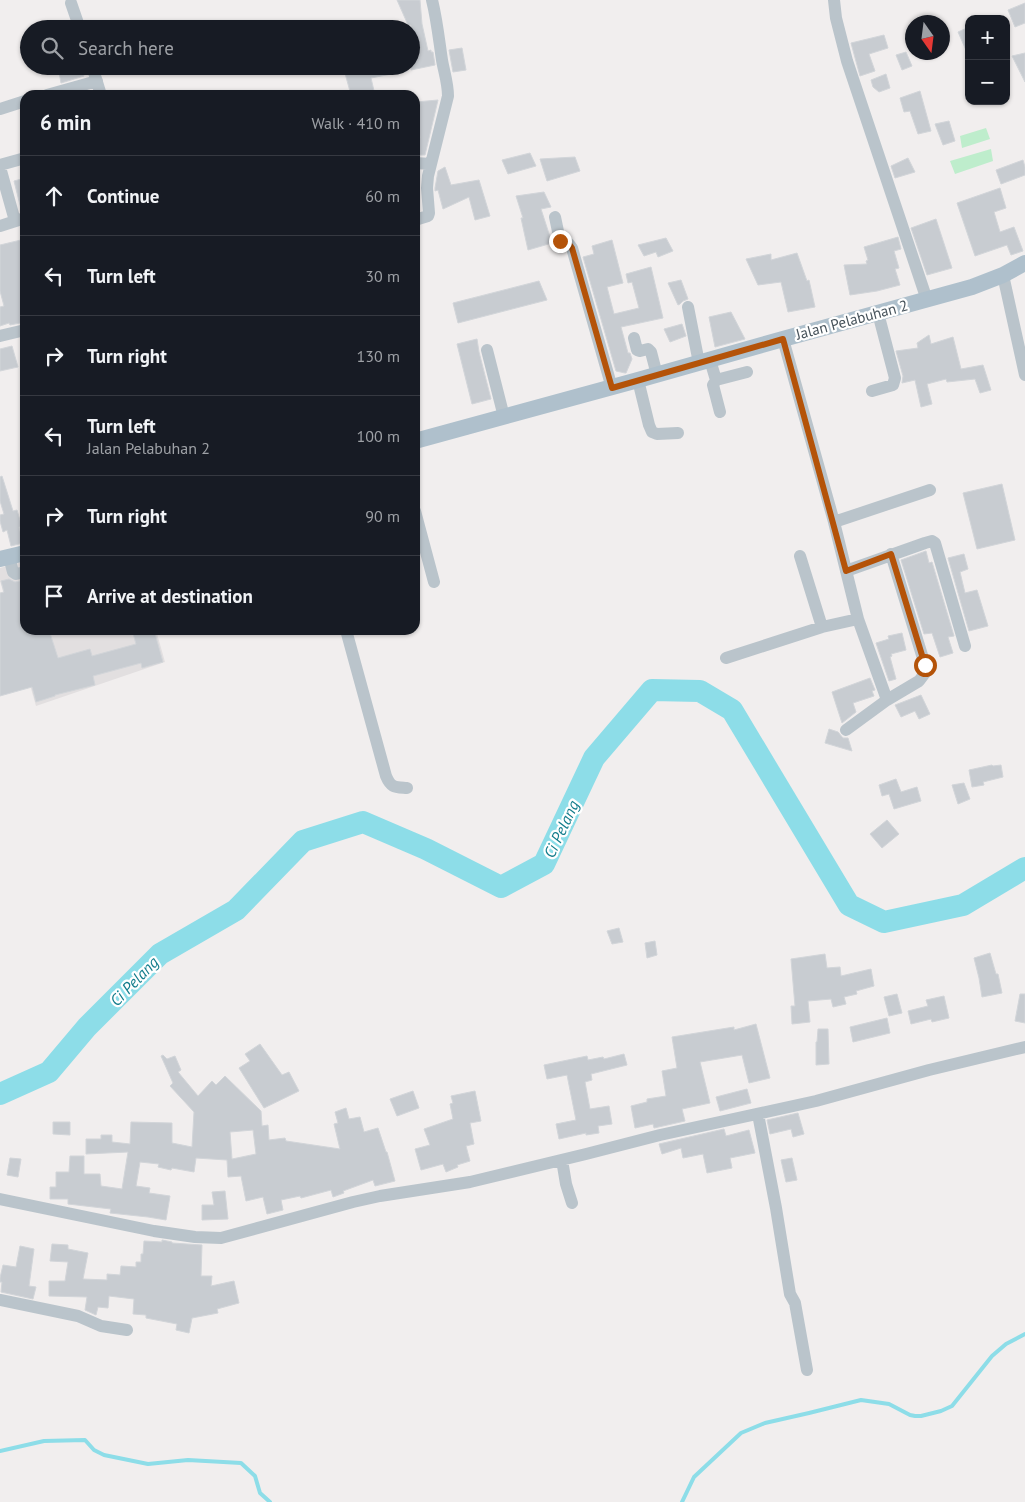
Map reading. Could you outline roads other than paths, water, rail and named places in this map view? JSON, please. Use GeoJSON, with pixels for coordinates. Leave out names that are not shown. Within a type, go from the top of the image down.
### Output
{"type":"FeatureCollection","features":[{"type":"Feature","properties":{"kind":"main road","name":"Jalan Pelabuhan 2"},"geometry":{"type":"LineString","coordinates":[[420,439],[612,388],[972,288],[1025,263]]}},
{"type":"Feature","properties":{"kind":"main road"},"geometry":{"type":"LineString","coordinates":[[4,558],[20,554]]}},
{"type":"Feature","properties":{"kind":"street"},"geometry":{"type":"LineString","coordinates":[[420,218],[429,214],[428,176],[448,96],[432,0]]}},
{"type":"Feature","properties":{"kind":"street"},"geometry":{"type":"LineString","coordinates":[[834,0],[836,18],[847,61],[927,300]]}},
{"type":"Feature","properties":{"kind":"street"},"geometry":{"type":"LineString","coordinates":[[71,3],[77,20]]}},
{"type":"Feature","properties":{"kind":"street"},"geometry":{"type":"LineString","coordinates":[[95,75],[100,90]]}},
{"type":"Feature","properties":{"kind":"street"},"geometry":{"type":"LineString","coordinates":[[64,90],[97,80]]}},
{"type":"Feature","properties":{"kind":"street"},"geometry":{"type":"LineString","coordinates":[[0,109],[20,103]]}},
{"type":"Feature","properties":{"kind":"street"},"geometry":{"type":"LineString","coordinates":[[0,226],[20,220],[0,166],[20,160]]}},
{"type":"Feature","properties":{"kind":"street"},"geometry":{"type":"LineString","coordinates":[[420,163],[431,164]]}},
{"type":"Feature","properties":{"kind":"street"},"geometry":{"type":"LineString","coordinates":[[555,218],[560,241],[569,244],[572,248],[612,388]]}},
{"type":"Feature","properties":{"kind":"street"},"geometry":{"type":"LineString","coordinates":[[1003,275],[1025,373]]}},
{"type":"Feature","properties":{"kind":"street"},"geometry":{"type":"LineString","coordinates":[[688,307],[705,362],[716,380]]}},
{"type":"Feature","properties":{"kind":"street"},"geometry":{"type":"LineString","coordinates":[[872,391],[893,385],[895,378],[878,313]]}},
{"type":"Feature","properties":{"kind":"street"},"geometry":{"type":"LineString","coordinates":[[0,336],[20,331]]}},
{"type":"Feature","properties":{"kind":"street"},"geometry":{"type":"LineString","coordinates":[[634,338],[637,350],[648,349],[651,352],[656,375]]}},
{"type":"Feature","properties":{"kind":"street"},"geometry":{"type":"LineString","coordinates":[[783,339],[834,522],[858,619],[888,700]]}},
{"type":"Feature","properties":{"kind":"street"},"geometry":{"type":"LineString","coordinates":[[487,350],[504,417]]}},
{"type":"Feature","properties":{"kind":"street"},"geometry":{"type":"LineString","coordinates":[[720,412],[713,385],[716,380],[747,372]]}},
{"type":"Feature","properties":{"kind":"street"},"geometry":{"type":"LineString","coordinates":[[638,380],[652,432],[657,434],[678,433]]}},
{"type":"Feature","properties":{"kind":"street"},"geometry":{"type":"LineString","coordinates":[[834,522],[930,490]]}},
{"type":"Feature","properties":{"kind":"street"},"geometry":{"type":"LineString","coordinates":[[420,530],[434,582]]}},
{"type":"Feature","properties":{"kind":"street"},"geometry":{"type":"LineString","coordinates":[[846,571],[932,541],[935,543],[965,646]]}},
{"type":"Feature","properties":{"kind":"street"},"geometry":{"type":"LineString","coordinates":[[846,730],[918,681],[923,677],[926,669],[891,554]]}},
{"type":"Feature","properties":{"kind":"street"},"geometry":{"type":"LineString","coordinates":[[800,556],[822,627]]}},
{"type":"Feature","properties":{"kind":"street"},"geometry":{"type":"LineString","coordinates":[[4,558],[12,572],[20,573]]}},
{"type":"Feature","properties":{"kind":"street"},"geometry":{"type":"LineString","coordinates":[[726,658],[822,627],[858,619]]}},
{"type":"Feature","properties":{"kind":"street"},"geometry":{"type":"LineString","coordinates":[[347,635],[386,776],[389,783],[395,788],[407,788]]}},
{"type":"Feature","properties":{"kind":"street"},"geometry":{"type":"LineString","coordinates":[[0,1199],[154,1231],[195,1237],[222,1238],[353,1202],[470,1182],[660,1135],[824,1099],[929,1070],[1025,1047]]}},
{"type":"Feature","properties":{"kind":"street"},"geometry":{"type":"LineString","coordinates":[[758,1114],[783,1243],[790,1294],[795,1303],[806,1370]]}},
{"type":"Feature","properties":{"kind":"street"},"geometry":{"type":"LineString","coordinates":[[562,1160],[566,1184],[572,1203]]}},
{"type":"Feature","properties":{"kind":"street"},"geometry":{"type":"LineString","coordinates":[[0,1300],[78,1316],[101,1326],[127,1330]]}},
{"type":"Feature","properties":{"kind":"waterway","name":"Ci Pelang"},"geometry":{"type":"LineString","coordinates":[[0,1094],[49,1072],[87,1027],[160,954],[236,910],[303,841],[363,822],[426,849],[501,887],[544,864],[594,758],[652,690],[700,691],[732,710],[849,905],[884,922],[963,905],[1025,868]]}},
{"type":"Feature","properties":{"kind":"waterway"},"geometry":{"type":"LineString","coordinates":[[682,1502],[694,1477],[741,1433],[765,1423],[861,1400],[889,1404],[915,1416],[941,1411],[952,1406],[992,1356],[1006,1344],[1025,1334]]}},
{"type":"Feature","properties":{"kind":"waterway"},"geometry":{"type":"LineString","coordinates":[[0,1451],[44,1441],[85,1440],[94,1450],[104,1455],[148,1464],[188,1460],[241,1463],[255,1476],[260,1493],[270,1502]]}}]}
